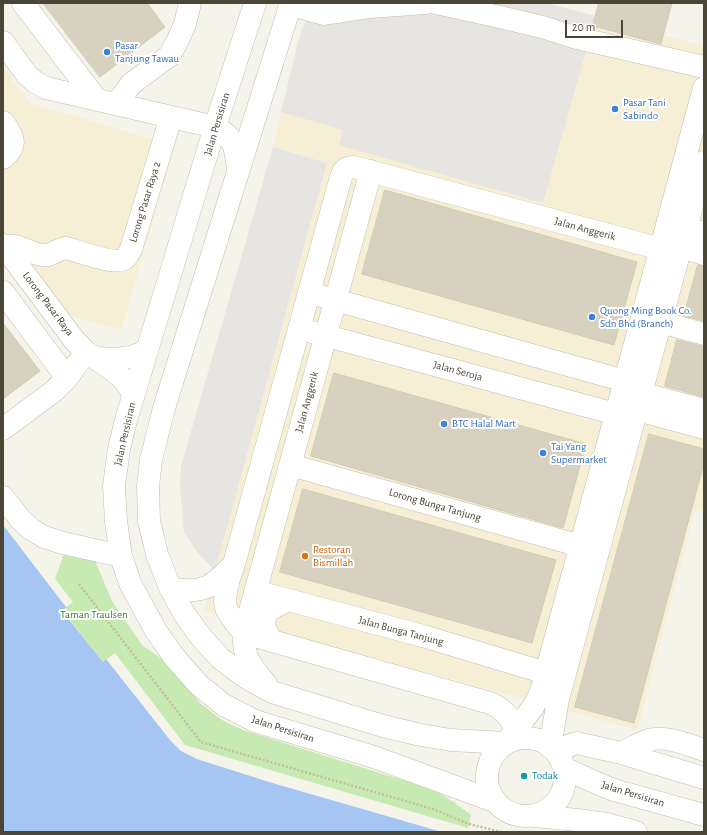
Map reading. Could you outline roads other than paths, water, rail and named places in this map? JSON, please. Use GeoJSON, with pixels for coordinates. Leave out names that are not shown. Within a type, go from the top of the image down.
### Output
{"type":"FeatureCollection","features":[{"type":"Feature","properties":{"kind":"street"},"geometry":{"type":"LineString","coordinates":[[23,3],[69,63],[107,102]]}},
{"type":"Feature","properties":{"kind":"street"},"geometry":{"type":"LineString","coordinates":[[107,102],[128,88],[169,56],[185,24],[190,3]]}},
{"type":"Feature","properties":{"kind":"street","name":"Jalan Persisiran"},"geometry":{"type":"LineString","coordinates":[[255,3],[215,127],[126,420],[119,449],[114,486],[116,521],[121,556],[130,583],[156,631],[175,658],[199,684],[224,705],[255,721],[374,757],[494,800]]}},
{"type":"Feature","properties":{"kind":"street"},"geometry":{"type":"LineString","coordinates":[[425,3],[370,7],[324,14],[291,4],[164,408],[151,460],[148,486],[149,521],[157,554],[170,588],[185,615],[201,637],[220,658],[245,677],[272,692],[383,726],[451,740],[512,736],[517,739],[528,738],[540,741],[557,756]]}},
{"type":"Feature","properties":{"kind":"street"},"geometry":{"type":"LineString","coordinates":[[436,3],[542,27],[577,38],[704,67]]}},
{"type":"Feature","properties":{"kind":"street"},"geometry":{"type":"LineString","coordinates":[[3,42],[27,75],[35,82],[46,88],[215,127],[222,130],[232,140],[235,149],[238,171]]}},
{"type":"Feature","properties":{"kind":"street"},"geometry":{"type":"LineString","coordinates":[[55,90],[69,63]]}},
{"type":"Feature","properties":{"kind":"street"},"geometry":{"type":"LineString","coordinates":[[636,832],[607,824],[534,816],[523,817],[512,814],[502,809],[494,800],[488,789],[486,776],[489,762],[496,751],[512,736],[538,698],[542,688],[580,546],[683,239],[704,88]]}},
{"type":"Feature","properties":{"kind":"street","name":"Lorong Pasar Raya 2"},"geometry":{"type":"LineString","coordinates":[[4,246],[14,246],[44,256],[66,248],[109,260],[117,261],[124,259],[131,249],[172,117]]}},
{"type":"Feature","properties":{"kind":"street"},"geometry":{"type":"LineString","coordinates":[[3,122],[10,132],[13,140],[11,150],[3,158]]}},
{"type":"Feature","properties":{"kind":"street"},"geometry":{"type":"LineString","coordinates":[[534,816],[546,812],[555,804],[562,793],[565,781],[557,756],[558,699],[630,399],[660,322],[704,162]]}},
{"type":"Feature","properties":{"kind":"street","name":"Jalan Anggerik"},"geometry":{"type":"LineString","coordinates":[[244,633],[227,610],[224,604],[225,596],[342,172],[345,169],[354,167],[683,239],[704,254]]}},
{"type":"Feature","properties":{"kind":"street","name":"Jalan Anggerik"},"geometry":{"type":"LineString","coordinates":[[272,692],[249,661],[243,643],[244,633],[371,171]]}},
{"type":"Feature","properties":{"kind":"street","name":"Lorong Pasar Raya"},"geometry":{"type":"LineString","coordinates":[[4,246],[75,341],[113,370],[123,379],[134,394]]}},
{"type":"Feature","properties":{"kind":"street"},"geometry":{"type":"LineString","coordinates":[[3,292],[67,378]]}},
{"type":"Feature","properties":{"kind":"street"},"geometry":{"type":"LineString","coordinates":[[309,293],[592,371],[630,399],[704,428]]}},
{"type":"Feature","properties":{"kind":"street"},"geometry":{"type":"LineString","coordinates":[[660,322],[704,334]]}},
{"type":"Feature","properties":{"kind":"street","name":"Jalan Seroja"},"geometry":{"type":"LineString","coordinates":[[299,328],[586,405],[630,399]]}},
{"type":"Feature","properties":{"kind":"street"},"geometry":{"type":"LineString","coordinates":[[3,429],[54,391],[92,355],[116,359],[130,357],[147,351]]}},
{"type":"Feature","properties":{"kind":"street"},"geometry":{"type":"LineString","coordinates":[[586,405],[595,399],[599,383],[599,379],[592,371]]}},
{"type":"Feature","properties":{"kind":"street"},"geometry":{"type":"LineString","coordinates":[[630,399],[704,410]]}},
{"type":"Feature","properties":{"kind":"street","name":"Lorong Bunga Tanjung"},"geometry":{"type":"LineString","coordinates":[[290,465],[580,546]]}},
{"type":"Feature","properties":{"kind":"street"},"geometry":{"type":"LineString","coordinates":[[3,497],[21,520],[31,529],[44,537],[63,543],[121,556]]}},
{"type":"Feature","properties":{"kind":"street"},"geometry":{"type":"LineString","coordinates":[[170,588],[185,591],[198,590],[211,585],[234,564]]}},
{"type":"Feature","properties":{"kind":"street","name":"Jalan Bunga Tanjung"},"geometry":{"type":"LineString","coordinates":[[255,591],[423,636],[546,673]]}},
{"type":"Feature","properties":{"kind":"street"},"geometry":{"type":"LineString","coordinates":[[272,641],[267,634],[265,627],[267,613],[271,608],[290,600]]}},
{"type":"Feature","properties":{"kind":"street"},"geometry":{"type":"LineString","coordinates":[[244,633],[490,703],[504,711],[512,736]]}},
{"type":"Feature","properties":{"kind":"street"},"geometry":{"type":"LineString","coordinates":[[621,753],[650,740],[663,739],[676,741],[704,750]]}},
{"type":"Feature","properties":{"kind":"street"},"geometry":{"type":"LineString","coordinates":[[557,756],[570,745],[577,743],[621,753],[704,778]]}},
{"type":"Feature","properties":{"kind":"street","name":"Jalan Persisiran"},"geometry":{"type":"LineString","coordinates":[[557,756],[599,784],[614,790],[704,816]]}},
{"type":"Feature","properties":{"kind":"water"},"geometry":{"type":"Polygon","coordinates":[[[3,525],[66,607],[62,611],[103,662],[106,659],[170,740],[181,751],[197,759],[269,782],[442,832],[3,832],[3,525]]]}},
{"type":"Feature","properties":{"kind":"place","name":"Pasar Tanjung Tawau"},"geometry":{"type":"Point","coordinates":[107,52]}},
{"type":"Feature","properties":{"kind":"place","name":"Pasar Tani Sabindo"},"geometry":{"type":"Point","coordinates":[615,109]}},
{"type":"Feature","properties":{"kind":"place","name":"Quong Ming Book Co. Sdn Bhd (Branch)"},"geometry":{"type":"Point","coordinates":[592,317]}},
{"type":"Feature","properties":{"kind":"place","name":"BTC Halal Mart"},"geometry":{"type":"Point","coordinates":[444,424]}},
{"type":"Feature","properties":{"kind":"place","name":"Tai Yang Supermarket"},"geometry":{"type":"Point","coordinates":[543,453]}},
{"type":"Feature","properties":{"kind":"place","name":"Restoran Bismillah"},"geometry":{"type":"Point","coordinates":[305,556]}},
{"type":"Feature","properties":{"kind":"place","name":"Todak"},"geometry":{"type":"Point","coordinates":[524,776]}},
{"type":"Feature","properties":{"kind":"park label","name":"Taman Traulsen"},"geometry":{"type":"Point","coordinates":[94,615]}}]}
